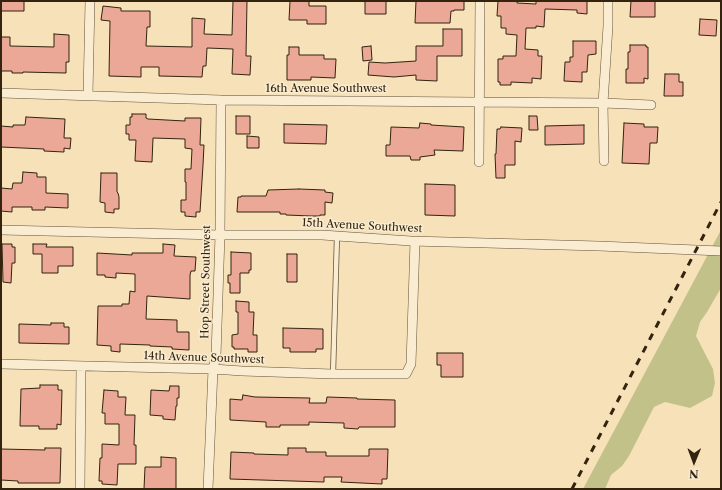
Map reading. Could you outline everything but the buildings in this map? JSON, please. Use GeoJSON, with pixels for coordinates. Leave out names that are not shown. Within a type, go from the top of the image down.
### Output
{"type":"FeatureCollection","features":[{"type":"Feature","properties":{"kind":"street"},"geometry":{"type":"LineString","coordinates":[[88,95],[90,1]]}},
{"type":"Feature","properties":{"kind":"street"},"geometry":{"type":"LineString","coordinates":[[480,1],[480,162]]}},
{"type":"Feature","properties":{"kind":"street"},"geometry":{"type":"LineString","coordinates":[[604,161],[603,103],[608,26],[608,1]]}},
{"type":"Feature","properties":{"kind":"street","name":"16th Avenue Southwest"},"geometry":{"type":"LineString","coordinates":[[1,93],[221,100],[603,103],[651,106]]}},
{"type":"Feature","properties":{"kind":"street","name":"Hop Street Southwest"},"geometry":{"type":"LineString","coordinates":[[208,489],[213,369],[216,356],[220,235],[221,100]]}},
{"type":"Feature","properties":{"kind":"street","name":"15th Avenue Southwest"},"geometry":{"type":"LineString","coordinates":[[1,230],[336,236],[414,241],[721,251]]}},
{"type":"Feature","properties":{"kind":"street","name":"14th Avenue Southwest"},"geometry":{"type":"LineString","coordinates":[[1,364],[213,369],[333,374],[406,374],[411,364],[414,241]]}},
{"type":"Feature","properties":{"kind":"street"},"geometry":{"type":"LineString","coordinates":[[80,489],[81,366]]}},
{"type":"Feature","properties":{"kind":"lane"},"geometry":{"type":"LineString","coordinates":[[333,374],[336,236]]}},
{"type":"Feature","properties":{"kind":"shaded area"},"geometry":{"type":"Polygon","coordinates":[[[721,230],[721,288],[700,322],[696,336],[713,369],[715,383],[712,396],[690,408],[665,402],[654,407],[629,456],[622,466],[611,475],[605,489],[583,489],[721,230]]]}},
{"type":"Feature","properties":{"kind":"railway"},"geometry":{"type":"LineString","coordinates":[[572,489],[721,202]]}}]}
